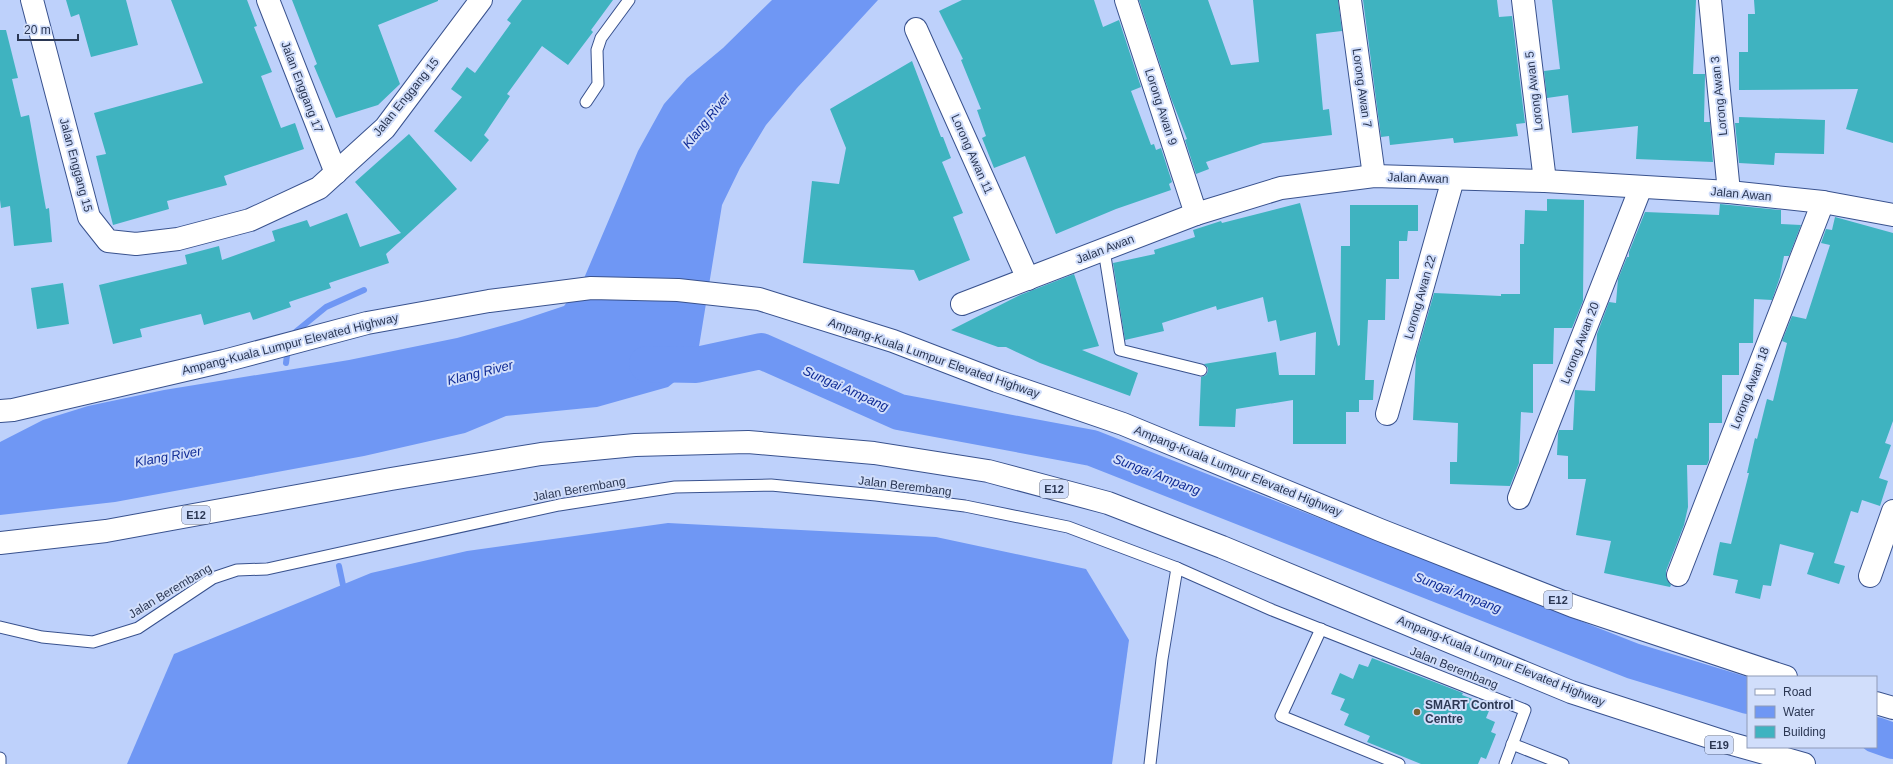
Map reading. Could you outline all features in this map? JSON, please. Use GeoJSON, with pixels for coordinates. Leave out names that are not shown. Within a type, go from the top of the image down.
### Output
{"type":"FeatureCollection","features":[{"type":"Feature","properties":{"kind":"main road","name":"Jalan Enggang 15"},"geometry":{"type":"LineString","coordinates":[[32,0],[89,217],[108,241],[136,244],[178,239],[250,220],[319,188],[385,128],[471,5]]}},
{"type":"Feature","properties":{"kind":"main road","name":"Jalan Enggang 17"},"geometry":{"type":"LineString","coordinates":[[268,0],[336,173]]}},
{"type":"Feature","properties":{"kind":"main road","name":"Lorong Awan 9"},"geometry":{"type":"LineString","coordinates":[[1126,0],[1196,214]]}},
{"type":"Feature","properties":{"kind":"main road","name":"Lorong Awan 7"},"geometry":{"type":"LineString","coordinates":[[1350,0],[1374,176]]}},
{"type":"Feature","properties":{"kind":"main road","name":"Lorong Awan 5"},"geometry":{"type":"LineString","coordinates":[[1523,0],[1545,181]]}},
{"type":"Feature","properties":{"kind":"main road","name":"Lorong Awan 3"},"geometry":{"type":"LineString","coordinates":[[1710,0],[1729,192]]}},
{"type":"Feature","properties":{"kind":"main road","name":"Lorong Awan 11"},"geometry":{"type":"LineString","coordinates":[[916,29],[1028,279]]}},
{"type":"Feature","properties":{"kind":"main road","name":"Jalan Awan"},"geometry":{"type":"LineString","coordinates":[[962,304],[1196,214],[1281,188],[1374,176],[1545,181],[1729,192],[1823,202],[1893,216]]}},
{"type":"Feature","properties":{"kind":"main road","name":"Lorong Awan 22"},"geometry":{"type":"LineString","coordinates":[[1387,414],[1453,179]]}},
{"type":"Feature","properties":{"kind":"main road","name":"Lorong Awan 20"},"geometry":{"type":"LineString","coordinates":[[1519,498],[1640,187]]}},
{"type":"Feature","properties":{"kind":"main road","name":"Lorong Awan 18"},"geometry":{"type":"LineString","coordinates":[[1678,574],[1823,202]]}},
{"type":"Feature","properties":{"kind":"main road","name":"Ampang-Kuala Lumpur Elevated Highway"},"geometry":{"type":"LineString","coordinates":[[0,411],[13,410],[217,363],[367,323],[489,301],[591,288],[678,290],[759,299],[892,341],[997,381],[1123,424],[1388,533],[1574,606],[1783,676]]}},
{"type":"Feature","properties":{"kind":"main road","name":"Ampang-Kuala Lumpur Elevated Highway"},"geometry":{"type":"LineString","coordinates":[[0,543],[106,531],[391,479],[541,454],[635,446],[748,442],[874,453],[988,471],[1108,503],[1222,547],[1571,692],[1747,747]]}},
{"type":"Feature","properties":{"kind":"main road"},"geometry":{"type":"LineString","coordinates":[[1870,576],[1893,512]]}},
{"type":"Feature","properties":{"kind":"main road"},"geometry":{"type":"LineString","coordinates":[[1877,703],[1893,708]]}},
{"type":"Feature","properties":{"kind":"main road","name":"E19"},"geometry":{"type":"LineString","coordinates":[[1679,727],[1759,764]]}},
{"type":"Feature","properties":{"kind":"main road","name":"Ampang-Kuala Lumpur Elevated Highway"},"geometry":{"type":"LineString","coordinates":[[1750,748],[1804,764]]}},
{"type":"Feature","properties":{"kind":"lane"},"geometry":{"type":"LineString","coordinates":[[586,102],[598,84],[597,50],[601,38],[629,0]]}},
{"type":"Feature","properties":{"kind":"lane"},"geometry":{"type":"LineString","coordinates":[[1104,250],[1120,350],[1201,370]]}},
{"type":"Feature","properties":{"kind":"lane","name":"Jalan Berembang"},"geometry":{"type":"LineString","coordinates":[[0,628],[42,637],[93,642],[138,628],[213,578],[237,570],[267,569],[559,504],[675,487],[772,485],[876,495],[965,506],[1068,527],[1177,568],[1321,629],[1525,710],[1505,764]]}},
{"type":"Feature","properties":{"kind":"lane"},"geometry":{"type":"LineString","coordinates":[[1150,764],[1162,659],[1177,568]]}},
{"type":"Feature","properties":{"kind":"lane"},"geometry":{"type":"LineString","coordinates":[[1321,629],[1281,716],[1399,764]]}},
{"type":"Feature","properties":{"kind":"lane"},"geometry":{"type":"LineString","coordinates":[[1512,744],[1564,764]]}},
{"type":"Feature","properties":{"kind":"lane"},"geometry":{"type":"LineString","coordinates":[[0,758],[0,764]]}},
{"type":"Feature","properties":{"kind":"water","name":"Klang River"},"geometry":{"type":"Polygon","coordinates":[[[772,0],[878,0],[797,88],[766,125],[740,168],[722,205],[696,365],[668,387],[597,407],[506,416],[465,433],[364,456],[115,502],[0,515],[0,442],[43,420],[88,406],[164,390],[349,360],[457,338],[519,321],[564,306],[582,283],[638,151],[664,104],[687,78],[723,48],[772,0]]]}},
{"type":"Feature","properties":{"kind":"water"},"geometry":{"type":"Polygon","coordinates":[[[668,523],[936,537],[1086,569],[1129,640],[1112,764],[127,764],[174,654],[371,573],[467,551],[668,523]]]}},
{"type":"Feature","properties":{"kind":"building"},"geometry":{"type":"Polygon","coordinates":[[[66,0],[126,0],[138,45],[91,57],[79,14],[71,17],[66,0]]]}},
{"type":"Feature","properties":{"kind":"building"},"geometry":{"type":"Polygon","coordinates":[[[171,0],[247,0],[257,26],[254,27],[272,72],[261,76],[281,128],[295,123],[304,149],[224,176],[227,185],[167,201],[169,209],[113,225],[96,156],[106,154],[94,113],[203,83],[171,0]]]}},
{"type":"Feature","properties":{"kind":"building"},"geometry":{"type":"Polygon","coordinates":[[[292,0],[438,1],[378,25],[400,84],[378,105],[336,118],[314,66],[317,64],[292,0]]]}},
{"type":"Feature","properties":{"kind":"building"},"geometry":{"type":"Polygon","coordinates":[[[522,0],[613,0],[591,30],[593,32],[568,65],[542,46],[507,94],[510,96],[484,135],[489,140],[471,162],[434,131],[462,97],[451,89],[467,67],[475,73],[511,23],[507,20],[522,0]]]}},
{"type":"Feature","properties":{"kind":"building"},"geometry":{"type":"Polygon","coordinates":[[[962,0],[1094,0],[1103,27],[1119,20],[1141,87],[1131,91],[1151,145],[1154,144],[1156,150],[1161,148],[1172,182],[1169,184],[1171,190],[1116,209],[1056,234],[1025,156],[994,168],[982,138],[986,136],[977,110],[981,109],[961,60],[963,59],[939,11],[962,0]]]}},
{"type":"Feature","properties":{"kind":"building"},"geometry":{"type":"Polygon","coordinates":[[[1139,0],[1208,0],[1231,65],[1259,62],[1253,0],[1338,0],[1342,31],[1316,34],[1323,110],[1329,109],[1332,135],[1263,143],[1206,162],[1209,169],[1196,174],[1185,140],[1187,139],[1171,98],[1139,0]]]}},
{"type":"Feature","properties":{"kind":"building"},"geometry":{"type":"Polygon","coordinates":[[[1363,0],[1497,0],[1499,17],[1512,16],[1525,123],[1516,124],[1518,136],[1454,143],[1453,138],[1390,145],[1389,136],[1381,137],[1363,0]]]}},
{"type":"Feature","properties":{"kind":"building"},"geometry":{"type":"Polygon","coordinates":[[[1552,0],[1696,0],[1693,74],[1705,74],[1704,122],[1710,122],[1713,162],[1636,159],[1638,126],[1572,133],[1568,95],[1547,98],[1544,71],[1560,69],[1552,0]]]}},
{"type":"Feature","properties":{"kind":"building"},"geometry":{"type":"Polygon","coordinates":[[[1754,0],[1893,0],[1893,143],[1846,129],[1858,89],[1739,90],[1739,52],[1748,52],[1748,14],[1755,14],[1754,0]]]}},
{"type":"Feature","properties":{"kind":"building"},"geometry":{"type":"Polygon","coordinates":[[[0,30],[6,30],[18,78],[12,79],[21,117],[29,115],[46,209],[49,208],[52,242],[14,246],[10,206],[1,208],[0,30]]]}},
{"type":"Feature","properties":{"kind":"building"},"geometry":{"type":"Polygon","coordinates":[[[912,61],[941,137],[943,137],[951,158],[942,162],[963,213],[953,217],[970,260],[919,281],[914,270],[803,263],[812,181],[839,184],[846,148],[830,109],[912,61]]]}},
{"type":"Feature","properties":{"kind":"building"},"geometry":{"type":"Polygon","coordinates":[[[1739,117],[1825,120],[1824,154],[1775,153],[1774,165],[1739,163],[1735,123],[1739,123],[1739,117]]]}},
{"type":"Feature","properties":{"kind":"building"},"geometry":{"type":"Polygon","coordinates":[[[409,134],[457,189],[386,254],[389,263],[329,283],[331,288],[289,302],[291,307],[253,320],[250,312],[204,325],[201,314],[140,329],[142,337],[113,344],[99,285],[187,264],[185,255],[219,246],[222,260],[275,241],[272,231],[307,220],[310,227],[347,213],[360,247],[401,233],[355,182],[409,134]]]}},
{"type":"Feature","properties":{"kind":"building"},"geometry":{"type":"Polygon","coordinates":[[[1547,199],[1584,200],[1583,301],[1572,328],[1554,328],[1553,364],[1533,364],[1533,413],[1521,412],[1519,463],[1510,486],[1450,484],[1450,462],[1457,462],[1458,423],[1413,420],[1416,356],[1434,293],[1501,296],[1501,294],[1520,294],[1520,244],[1524,244],[1525,210],[1547,211],[1547,199]]]}},
{"type":"Feature","properties":{"kind":"building"},"geometry":{"type":"Polygon","coordinates":[[[1300,203],[1338,346],[1340,345],[1341,246],[1350,246],[1350,205],[1418,205],[1418,231],[1408,231],[1407,241],[1399,241],[1399,279],[1386,279],[1385,320],[1368,320],[1365,380],[1374,380],[1373,400],[1359,400],[1359,412],[1346,412],[1346,444],[1293,444],[1293,400],[1236,409],[1235,427],[1199,426],[1201,377],[1206,375],[1208,371],[1208,368],[1204,364],[1276,352],[1279,375],[1315,375],[1316,332],[1280,341],[1276,320],[1268,322],[1263,297],[1217,310],[1216,306],[1162,323],[1164,331],[1125,340],[1113,263],[1155,254],[1154,250],[1195,237],[1193,230],[1221,221],[1222,223],[1300,203]]]}},
{"type":"Feature","properties":{"kind":"building"},"geometry":{"type":"Polygon","coordinates":[[[1720,204],[1781,210],[1781,224],[1801,225],[1789,256],[1784,256],[1780,277],[1772,300],[1754,299],[1753,343],[1739,343],[1739,375],[1722,375],[1722,423],[1709,423],[1709,460],[1707,465],[1687,465],[1688,507],[1684,525],[1666,571],[1666,577],[1671,585],[1670,587],[1604,573],[1611,541],[1576,535],[1586,479],[1568,479],[1568,456],[1557,455],[1559,430],[1573,430],[1575,390],[1595,391],[1597,334],[1609,302],[1616,303],[1618,279],[1627,257],[1629,257],[1629,252],[1645,212],[1719,215],[1720,204]]]}},
{"type":"Feature","properties":{"kind":"building"},"geometry":{"type":"Polygon","coordinates":[[[1835,217],[1893,233],[1893,421],[1885,443],[1891,445],[1879,478],[1888,481],[1880,506],[1862,500],[1858,513],[1851,511],[1834,563],[1845,566],[1839,584],[1807,574],[1814,553],[1780,544],[1771,586],[1763,585],[1760,599],[1735,593],[1738,580],[1713,575],[1720,542],[1731,544],[1749,473],[1747,473],[1755,438],[1757,439],[1767,399],[1773,401],[1787,343],[1782,341],[1792,316],[1806,319],[1830,245],[1821,243],[1826,229],[1832,230],[1835,217]]]}},
{"type":"Feature","properties":{"kind":"building"},"geometry":{"type":"Polygon","coordinates":[[[1074,274],[1099,346],[1082,350],[1138,373],[1130,396],[1040,363],[1006,347],[998,347],[951,330],[1020,295],[1074,274]]]}},
{"type":"Feature","properties":{"kind":"building"},"geometry":{"type":"Polygon","coordinates":[[[63,283],[69,324],[37,329],[31,288],[63,283]]]}},
{"type":"Feature","properties":{"kind":"building","name":"SMART Control Centre"},"geometry":{"type":"Polygon","coordinates":[[[1372,658],[1463,693],[1462,695],[1491,706],[1486,718],[1495,722],[1491,732],[1496,734],[1486,759],[1481,757],[1478,764],[1421,764],[1367,742],[1370,736],[1344,725],[1349,714],[1340,710],[1345,699],[1331,694],[1340,673],[1353,679],[1359,664],[1368,667],[1372,658]]]}},
{"type":"Feature","properties":{"kind":"waterway"},"geometry":{"type":"LineString","coordinates":[[293,334],[326,307],[364,290]]}},
{"type":"Feature","properties":{"kind":"waterway"},"geometry":{"type":"LineString","coordinates":[[286,363],[288,348]]}},
{"type":"Feature","properties":{"kind":"waterway","name":"Sungai Ampang"},"geometry":{"type":"LineString","coordinates":[[647,364],[696,365],[761,351],[899,412],[1092,448],[1633,661],[1747,696]]}},
{"type":"Feature","properties":{"kind":"waterway"},"geometry":{"type":"LineString","coordinates":[[339,566],[343,585]]}},
{"type":"Feature","properties":{"kind":"waterway","name":"Sungai Ampang"},"geometry":{"type":"LineString","coordinates":[[1877,735],[1893,741]]}},
{"type":"Feature","properties":{"kind":"place","name":"SMART Control Centre"},"geometry":{"type":"Point","coordinates":[1417,712]}}]}
